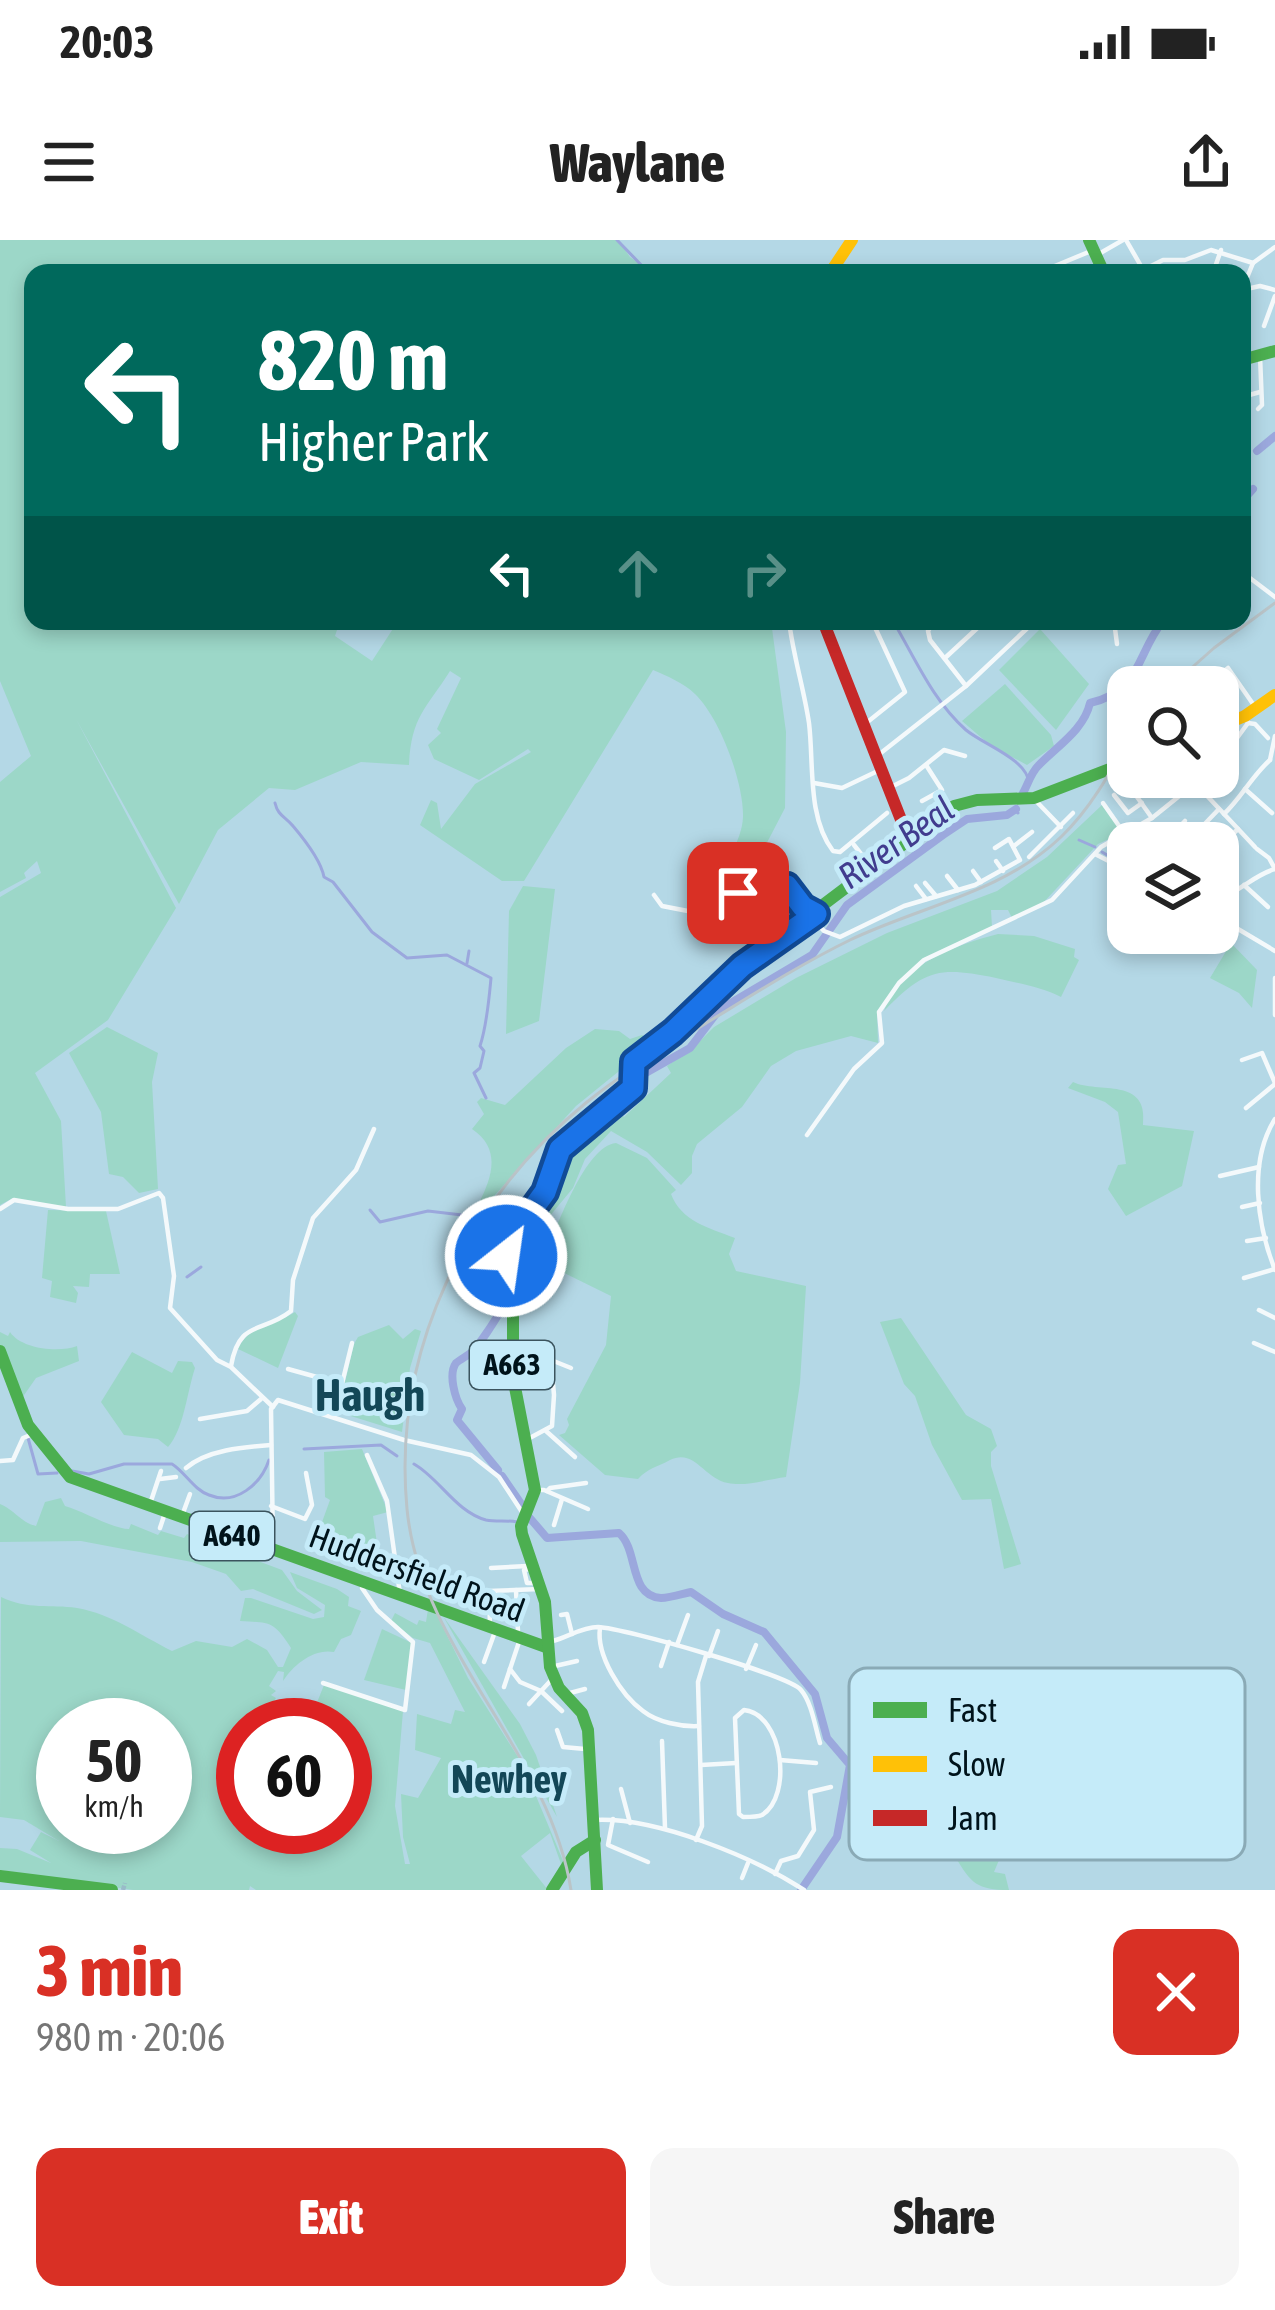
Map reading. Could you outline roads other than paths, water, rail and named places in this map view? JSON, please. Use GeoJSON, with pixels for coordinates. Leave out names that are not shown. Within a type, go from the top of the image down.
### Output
{"type":"FeatureCollection","features":[{"type":"Feature","properties":{"kind":"main road"},"geometry":{"type":"LineString","coordinates":[[1251,358],[1275,351]]}},
{"type":"Feature","properties":{"kind":"main road"},"geometry":{"type":"LineString","coordinates":[[827,630],[909,840]]}},
{"type":"Feature","properties":{"kind":"main road"},"geometry":{"type":"LineString","coordinates":[[1239,720],[1275,695]]}},
{"type":"Feature","properties":{"kind":"main road","name":"A663"},"geometry":{"type":"LineString","coordinates":[[542,1491],[526,1440],[511,1346],[513,1294],[506,1256],[510,1240],[545,1192],[560,1149],[629,1092],[634,1062],[742,966],[960,803],[1034,798],[1107,770]]}},
{"type":"Feature","properties":{"kind":"main road","name":"Huddersfield Road"},"geometry":{"type":"LineString","coordinates":[[0,1351],[12,1370],[30,1435],[61,1469],[181,1519],[546,1645]]}},
{"type":"Feature","properties":{"kind":"main road"},"geometry":{"type":"LineString","coordinates":[[542,1491],[524,1516],[522,1534],[545,1602],[552,1672],[584,1716],[597,1890]]}},
{"type":"Feature","properties":{"kind":"main road"},"geometry":{"type":"LineString","coordinates":[[552,1890],[582,1846],[595,1840]]}},
{"type":"Feature","properties":{"kind":"main road"},"geometry":{"type":"LineString","coordinates":[[0,1881],[50,1890]]}},
{"type":"Feature","properties":{"kind":"main road"},"geometry":{"type":"LineString","coordinates":[[0,1881],[112,1890]]}},
{"type":"Feature","properties":{"kind":"street"},"geometry":{"type":"LineString","coordinates":[[1062,264],[1091,249],[1125,240]]}},
{"type":"Feature","properties":{"kind":"street"},"geometry":{"type":"LineString","coordinates":[[1193,240],[1201,253]]}},
{"type":"Feature","properties":{"kind":"street"},"geometry":{"type":"LineString","coordinates":[[1157,264],[1222,250],[1252,262],[1275,247]]}},
{"type":"Feature","properties":{"kind":"street"},"geometry":{"type":"LineString","coordinates":[[1217,264],[1222,250]]}},
{"type":"Feature","properties":{"kind":"street"},"geometry":{"type":"LineString","coordinates":[[1264,326],[1275,293]]}},
{"type":"Feature","properties":{"kind":"street"},"geometry":{"type":"LineString","coordinates":[[1258,409],[1262,405],[1260,355]]}},
{"type":"Feature","properties":{"kind":"street"},"geometry":{"type":"LineString","coordinates":[[1251,394],[1262,391]]}},
{"type":"Feature","properties":{"kind":"street"},"geometry":{"type":"LineString","coordinates":[[791,630],[824,839],[837,852],[887,813]]}},
{"type":"Feature","properties":{"kind":"street"},"geometry":{"type":"LineString","coordinates":[[865,724],[904,692],[876,630]]}},
{"type":"Feature","properties":{"kind":"street"},"geometry":{"type":"LineString","coordinates":[[930,630],[928,635],[965,686]]}},
{"type":"Feature","properties":{"kind":"street"},"geometry":{"type":"LineString","coordinates":[[944,658],[975,630]]}},
{"type":"Feature","properties":{"kind":"street"},"geometry":{"type":"LineString","coordinates":[[814,783],[842,788],[879,762],[1025,630]]}},
{"type":"Feature","properties":{"kind":"street"},"geometry":{"type":"LineString","coordinates":[[1116,630],[1118,644]]}},
{"type":"Feature","properties":{"kind":"street"},"geometry":{"type":"LineString","coordinates":[[1208,822],[1272,763],[1272,737],[1255,724],[1239,692]]}},
{"type":"Feature","properties":{"kind":"street"},"geometry":{"type":"LineString","coordinates":[[1239,734],[1250,716]]}},
{"type":"Feature","properties":{"kind":"street"},"geometry":{"type":"LineString","coordinates":[[889,788],[950,750],[965,756]]}},
{"type":"Feature","properties":{"kind":"street"},"geometry":{"type":"LineString","coordinates":[[922,801],[942,790],[924,764]]}},
{"type":"Feature","properties":{"kind":"street"},"geometry":{"type":"LineString","coordinates":[[1245,789],[1270,809]]}},
{"type":"Feature","properties":{"kind":"street"},"geometry":{"type":"LineString","coordinates":[[1034,798],[1061,827]]}},
{"type":"Feature","properties":{"kind":"street"},"geometry":{"type":"LineString","coordinates":[[1116,798],[1128,813],[1142,803]]}},
{"type":"Feature","properties":{"kind":"street"},"geometry":{"type":"LineString","coordinates":[[1138,798],[1152,818]]}},
{"type":"Feature","properties":{"kind":"street"},"geometry":{"type":"LineString","coordinates":[[1146,822],[1178,798]]}},
{"type":"Feature","properties":{"kind":"street"},"geometry":{"type":"LineString","coordinates":[[1209,798],[1231,822]]}},
{"type":"Feature","properties":{"kind":"street"},"geometry":{"type":"LineString","coordinates":[[1102,803],[1116,822]]}},
{"type":"Feature","properties":{"kind":"street"},"geometry":{"type":"LineString","coordinates":[[1029,856],[1073,814]]}},
{"type":"Feature","properties":{"kind":"street"},"geometry":{"type":"LineString","coordinates":[[1239,830],[1272,856],[1275,869],[1254,875],[1239,890]]}},
{"type":"Feature","properties":{"kind":"street"},"geometry":{"type":"LineString","coordinates":[[1014,846],[1032,832]]}},
{"type":"Feature","properties":{"kind":"street"},"geometry":{"type":"LineString","coordinates":[[654,895],[662,906],[711,919],[742,890],[787,886],[824,931],[840,938],[904,906],[981,882],[1020,860],[1009,838],[995,848]]}},
{"type":"Feature","properties":{"kind":"street"},"geometry":{"type":"LineString","coordinates":[[852,842],[872,869]]}},
{"type":"Feature","properties":{"kind":"street"},"geometry":{"type":"LineString","coordinates":[[807,1135],[854,1069],[882,1042],[879,1012],[914,969],[946,948],[1052,900],[1107,847]]}},
{"type":"Feature","properties":{"kind":"street"},"geometry":{"type":"LineString","coordinates":[[1096,854],[1107,860]]}},
{"type":"Feature","properties":{"kind":"street"},"geometry":{"type":"LineString","coordinates":[[996,861],[1003,871]]}},
{"type":"Feature","properties":{"kind":"street"},"geometry":{"type":"LineString","coordinates":[[973,871],[981,882]]}},
{"type":"Feature","properties":{"kind":"street"},"geometry":{"type":"LineString","coordinates":[[947,876],[958,890]]}},
{"type":"Feature","properties":{"kind":"street"},"geometry":{"type":"LineString","coordinates":[[926,883],[936,896]]}},
{"type":"Feature","properties":{"kind":"street"},"geometry":{"type":"LineString","coordinates":[[1244,885],[1268,907]]}},
{"type":"Feature","properties":{"kind":"street"},"geometry":{"type":"LineString","coordinates":[[916,886],[926,899]]}},
{"type":"Feature","properties":{"kind":"street"},"geometry":{"type":"LineString","coordinates":[[898,896],[904,906]]}},
{"type":"Feature","properties":{"kind":"street"},"geometry":{"type":"LineString","coordinates":[[699,915],[701,904]]}},
{"type":"Feature","properties":{"kind":"street"},"geometry":{"type":"LineString","coordinates":[[877,908],[884,916]]}},
{"type":"Feature","properties":{"kind":"street"},"geometry":{"type":"LineString","coordinates":[[1239,930],[1275,951]]}},
{"type":"Feature","properties":{"kind":"street"},"geometry":{"type":"LineString","coordinates":[[1275,978],[1275,1015]]}},
{"type":"Feature","properties":{"kind":"street"},"geometry":{"type":"LineString","coordinates":[[1242,1060],[1262,1053],[1275,1084],[1246,1108]]}},
{"type":"Feature","properties":{"kind":"street"},"geometry":{"type":"LineString","coordinates":[[1244,1278],[1275,1270],[1260,1203],[1259,1167],[1262,1145],[1275,1119]]}},
{"type":"Feature","properties":{"kind":"street"},"geometry":{"type":"LineString","coordinates":[[231,1367],[244,1333],[291,1311],[293,1280],[313,1218],[356,1170],[374,1129]]}},
{"type":"Feature","properties":{"kind":"street"},"geometry":{"type":"LineString","coordinates":[[1220,1175],[1259,1167]]}},
{"type":"Feature","properties":{"kind":"street"},"geometry":{"type":"LineString","coordinates":[[0,1209],[14,1200],[68,1209],[118,1209],[159,1193],[174,1276],[170,1307],[217,1360],[231,1367],[272,1408]]}},
{"type":"Feature","properties":{"kind":"street"},"geometry":{"type":"LineString","coordinates":[[1242,1207],[1260,1203]]}},
{"type":"Feature","properties":{"kind":"street"},"geometry":{"type":"LineString","coordinates":[[1247,1241],[1266,1238]]}},
{"type":"Feature","properties":{"kind":"street"},"geometry":{"type":"LineString","coordinates":[[1258,1310],[1275,1318]]}},
{"type":"Feature","properties":{"kind":"street"},"geometry":{"type":"LineString","coordinates":[[334,1416],[352,1343]]}},
{"type":"Feature","properties":{"kind":"street"},"geometry":{"type":"LineString","coordinates":[[1254,1343],[1275,1352]]}},
{"type":"Feature","properties":{"kind":"street"},"geometry":{"type":"LineString","coordinates":[[526,1440],[546,1431],[554,1418],[551,1360],[571,1368]]}},
{"type":"Feature","properties":{"kind":"street"},"geometry":{"type":"LineString","coordinates":[[288,1369],[342,1384]]}},
{"type":"Feature","properties":{"kind":"street"},"geometry":{"type":"LineString","coordinates":[[200,1419],[248,1411],[261,1399]]}},
{"type":"Feature","properties":{"kind":"street"},"geometry":{"type":"LineString","coordinates":[[274,1551],[271,1445],[272,1408],[278,1400],[404,1440],[458,1450],[482,1461],[499,1477],[524,1516]]}},
{"type":"Feature","properties":{"kind":"street"},"geometry":{"type":"LineString","coordinates":[[546,1431],[574,1457]]}},
{"type":"Feature","properties":{"kind":"street"},"geometry":{"type":"LineString","coordinates":[[0,1461],[13,1460],[30,1435]]}},
{"type":"Feature","properties":{"kind":"street"},"geometry":{"type":"LineString","coordinates":[[185,1468],[228,1450],[271,1445]]}},
{"type":"Feature","properties":{"kind":"street"},"geometry":{"type":"LineString","coordinates":[[367,1455],[387,1501],[400,1594]]}},
{"type":"Feature","properties":{"kind":"street"},"geometry":{"type":"LineString","coordinates":[[271,1505],[305,1519],[312,1504],[306,1473]]}},
{"type":"Feature","properties":{"kind":"street"},"geometry":{"type":"LineString","coordinates":[[149,1507],[160,1475],[176,1477]]}},
{"type":"Feature","properties":{"kind":"street"},"geometry":{"type":"LineString","coordinates":[[542,1491],[586,1484]]}},
{"type":"Feature","properties":{"kind":"street"},"geometry":{"type":"LineString","coordinates":[[542,1491],[588,1509]]}},
{"type":"Feature","properties":{"kind":"street"},"geometry":{"type":"LineString","coordinates":[[181,1519],[190,1494]]}},
{"type":"Feature","properties":{"kind":"street"},"geometry":{"type":"LineString","coordinates":[[554,1525],[562,1499]]}},
{"type":"Feature","properties":{"kind":"street"},"geometry":{"type":"LineString","coordinates":[[160,1528],[165,1513]]}},
{"type":"Feature","properties":{"kind":"street"},"geometry":{"type":"LineString","coordinates":[[491,1568],[536,1576]]}},
{"type":"Feature","properties":{"kind":"street"},"geometry":{"type":"LineString","coordinates":[[484,1662],[493,1628],[489,1591],[516,1590],[536,1576]]}},
{"type":"Feature","properties":{"kind":"street"},"geometry":{"type":"LineString","coordinates":[[322,1683],[405,1710],[412,1642],[376,1610],[362,1588],[365,1582]]}},
{"type":"Feature","properties":{"kind":"street"},"geometry":{"type":"LineString","coordinates":[[504,1687],[518,1638],[516,1590]]}},
{"type":"Feature","properties":{"kind":"street"},"geometry":{"type":"LineString","coordinates":[[561,1616],[567,1614],[572,1634]]}},
{"type":"Feature","properties":{"kind":"street"},"geometry":{"type":"LineString","coordinates":[[677,1645],[688,1615]]}},
{"type":"Feature","properties":{"kind":"street"},"geometry":{"type":"LineString","coordinates":[[546,1645],[601,1627],[785,1677],[802,1691],[820,1743]]}},
{"type":"Feature","properties":{"kind":"street"},"geometry":{"type":"LineString","coordinates":[[601,1627],[600,1652],[639,1709],[682,1726],[699,1726]]}},
{"type":"Feature","properties":{"kind":"street"},"geometry":{"type":"LineString","coordinates":[[696,1840],[702,1826],[698,1682],[718,1631]]}},
{"type":"Feature","properties":{"kind":"street"},"geometry":{"type":"LineString","coordinates":[[661,1666],[669,1642]]}},
{"type":"Feature","properties":{"kind":"street"},"geometry":{"type":"LineString","coordinates":[[746,1669],[756,1645]]}},
{"type":"Feature","properties":{"kind":"street"},"geometry":{"type":"LineString","coordinates":[[529,1704],[552,1672],[578,1661]]}},
{"type":"Feature","properties":{"kind":"street"},"geometry":{"type":"LineString","coordinates":[[510,1669],[520,1682],[541,1691],[562,1712]]}},
{"type":"Feature","properties":{"kind":"street"},"geometry":{"type":"LineString","coordinates":[[565,1695],[585,1689]]}},
{"type":"Feature","properties":{"kind":"street"},"geometry":{"type":"LineString","coordinates":[[744,1710],[757,1711],[765,1719],[780,1760],[768,1808],[756,1816],[739,1814],[735,1718],[744,1710]]}},
{"type":"Feature","properties":{"kind":"street"},"geometry":{"type":"LineString","coordinates":[[556,1730],[563,1747],[590,1749]]}},
{"type":"Feature","properties":{"kind":"street"},"geometry":{"type":"LineString","coordinates":[[662,1741],[665,1828]]}},
{"type":"Feature","properties":{"kind":"street"},"geometry":{"type":"LineString","coordinates":[[780,1760],[816,1763]]}},
{"type":"Feature","properties":{"kind":"street"},"geometry":{"type":"LineString","coordinates":[[700,1765],[736,1763]]}},
{"type":"Feature","properties":{"kind":"street"},"geometry":{"type":"LineString","coordinates":[[775,1874],[781,1861],[798,1856],[812,1834],[815,1814],[809,1804],[810,1792],[831,1787]]}},
{"type":"Feature","properties":{"kind":"street"},"geometry":{"type":"LineString","coordinates":[[621,1789],[630,1822]]}},
{"type":"Feature","properties":{"kind":"street"},"geometry":{"type":"LineString","coordinates":[[595,1820],[665,1828],[802,1888]]}},
{"type":"Feature","properties":{"kind":"street"},"geometry":{"type":"LineString","coordinates":[[613,1820],[608,1845],[648,1862]]}},
{"type":"Feature","properties":{"kind":"street"},"geometry":{"type":"LineString","coordinates":[[742,1879],[748,1863]]}},
{"type":"Feature","properties":{"kind":"waterway"},"geometry":{"type":"LineString","coordinates":[[617,240],[640,264]]}},
{"type":"Feature","properties":{"kind":"waterway","name":"River Beal"},"geometry":{"type":"LineString","coordinates":[[1257,451],[1275,436]]}},
{"type":"Feature","properties":{"kind":"waterway"},"geometry":{"type":"LineString","coordinates":[[898,630],[954,719],[1013,760],[1029,783]]}},
{"type":"Feature","properties":{"kind":"waterway","name":"River Beal"},"geometry":{"type":"LineString","coordinates":[[1023,793],[1036,769],[1082,721],[1090,703],[1120,690],[1129,680],[1157,630]]}},
{"type":"Feature","properties":{"kind":"waterway"},"geometry":{"type":"LineString","coordinates":[[275,803],[312,850],[324,877],[372,932],[407,958],[447,955],[491,978],[480,1046],[484,1051],[474,1073],[486,1098]]}},
{"type":"Feature","properties":{"kind":"waterway","name":"River Beal"},"geometry":{"type":"LineString","coordinates":[[498,1470],[457,1420],[462,1409],[453,1373],[456,1363],[475,1349],[499,1313],[484,1270],[490,1248],[496,1235],[536,1196],[546,1161],[559,1139],[619,1088],[690,1048],[719,1010],[812,955],[847,905],[943,835],[967,819],[1007,815],[1016,809]]}},
{"type":"Feature","properties":{"kind":"waterway"},"geometry":{"type":"LineString","coordinates":[[1079,840],[1095,847]]}},
{"type":"Feature","properties":{"kind":"waterway"},"geometry":{"type":"LineString","coordinates":[[1102,852],[1107,855]]}},
{"type":"Feature","properties":{"kind":"waterway"},"geometry":{"type":"LineString","coordinates":[[467,963],[469,951]]}},
{"type":"Feature","properties":{"kind":"waterway"},"geometry":{"type":"LineString","coordinates":[[370,1210],[380,1222],[428,1211],[462,1215]]}},
{"type":"Feature","properties":{"kind":"waterway"},"geometry":{"type":"LineString","coordinates":[[187,1277],[201,1267]]}},
{"type":"Feature","properties":{"kind":"waterway"},"geometry":{"type":"LineString","coordinates":[[28,1438],[38,1474],[57,1473]]}},
{"type":"Feature","properties":{"kind":"waterway"},"geometry":{"type":"LineString","coordinates":[[304,1449],[381,1445],[397,1456]]}},
{"type":"Feature","properties":{"kind":"waterway"},"geometry":{"type":"LineString","coordinates":[[72,1471],[89,1474],[124,1464],[172,1464],[204,1493],[229,1498],[254,1485],[269,1460]]}},
{"type":"Feature","properties":{"kind":"waterway"},"geometry":{"type":"LineString","coordinates":[[414,1464],[475,1516],[517,1522]]}},
{"type":"Feature","properties":{"kind":"waterway","name":"River Beal"},"geometry":{"type":"LineString","coordinates":[[502,1476],[524,1508]]}},
{"type":"Feature","properties":{"kind":"waterway","name":"River Beal"},"geometry":{"type":"LineString","coordinates":[[529,1517],[547,1538],[619,1533],[638,1581],[651,1595],[665,1598],[691,1592],[723,1614],[764,1632],[815,1694],[827,1738],[849,1764]]}},
{"type":"Feature","properties":{"kind":"waterway","name":"River Beal"},"geometry":{"type":"LineString","coordinates":[[801,1890],[837,1837],[849,1771]]}},
{"type":"Feature","properties":{"kind":"tunnel"},"geometry":{"type":"LineString","coordinates":[[123,1890],[125,1883]]}},
{"type":"Feature","properties":{"kind":"tram line"},"geometry":{"type":"LineString","coordinates":[[1251,621],[1275,603]]}},
{"type":"Feature","properties":{"kind":"tram line"},"geometry":{"type":"LineString","coordinates":[[1194,666],[1238,630]]}},
{"type":"Feature","properties":{"kind":"tram line"},"geometry":{"type":"LineString","coordinates":[[571,1890],[558,1839],[538,1792],[459,1655],[417,1561],[407,1509],[405,1450],[425,1337],[446,1283],[506,1185],[587,1102],[646,1060],[814,959],[1013,872],[1061,837],[1107,777]]}},
{"type":"Feature","properties":{"kind":"district","name":"Haugh"},"geometry":{"type":"Point","coordinates":[370,1395]}},
{"type":"Feature","properties":{"kind":"district","name":"Newhey"},"geometry":{"type":"Point","coordinates":[509,1779]}}]}
